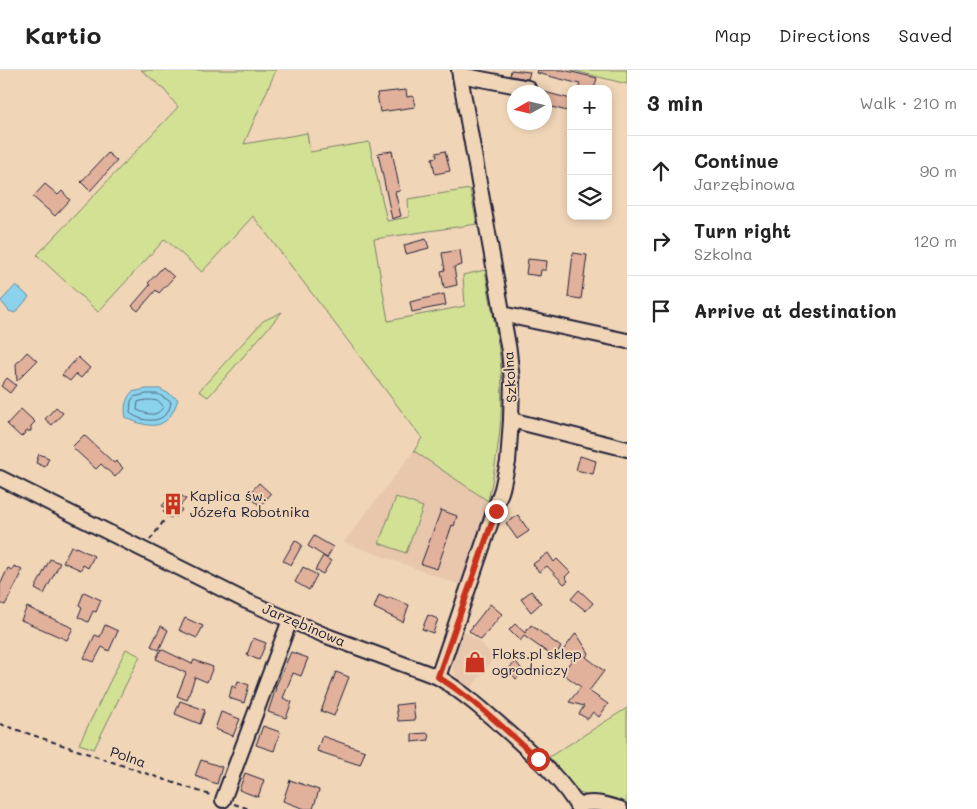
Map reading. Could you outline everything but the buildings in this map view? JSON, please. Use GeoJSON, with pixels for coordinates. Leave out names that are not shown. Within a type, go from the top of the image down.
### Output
{"type":"FeatureCollection","features":[{"type":"Feature","properties":{"kind":"street"},"geometry":{"type":"LineString","coordinates":[[460,73],[514,85]]}},
{"type":"Feature","properties":{"kind":"street","name":"Szkolna"},"geometry":{"type":"LineString","coordinates":[[438,677],[496,511],[508,462],[512,420],[512,381],[509,351],[460,73]]}},
{"type":"Feature","properties":{"kind":"street"},"geometry":{"type":"LineString","coordinates":[[502,314],[627,341]]}},
{"type":"Feature","properties":{"kind":"street"},"geometry":{"type":"LineString","coordinates":[[512,420],[627,450]]}},
{"type":"Feature","properties":{"kind":"street","name":"Jarzębinowa"},"geometry":{"type":"LineString","coordinates":[[0,478],[244,600],[290,620],[438,677],[483,709],[538,759],[554,775],[578,807]]}},
{"type":"Feature","properties":{"kind":"street"},"geometry":{"type":"LineString","coordinates":[[223,800],[290,620]]}},
{"type":"Feature","properties":{"kind":"street"},"geometry":{"type":"LineString","coordinates":[[578,807],[587,802],[593,802],[620,809]]}},
{"type":"Feature","properties":{"kind":"path"},"geometry":{"type":"LineString","coordinates":[[147,545],[166,518]]}},
{"type":"Feature","properties":{"kind":"path","name":"Polna"},"geometry":{"type":"LineString","coordinates":[[0,724],[250,809]]}},
{"type":"Feature","properties":{"kind":"shaded area"},"geometry":{"type":"Polygon","coordinates":[[[414,451],[488,501],[463,586],[344,542],[414,451]]]}},
{"type":"Feature","properties":{"kind":"shaded area"},"geometry":{"type":"Polygon","coordinates":[[[463,631],[482,644],[494,658],[471,688],[458,681],[451,662],[463,631]]]}},
{"type":"Feature","properties":{"kind":"green space"},"geometry":{"type":"Polygon","coordinates":[[[141,70],[276,70],[244,144],[307,133],[310,152],[369,142],[387,221],[409,217],[408,199],[470,189],[477,224],[374,239],[388,321],[465,306],[463,275],[485,270],[498,343],[502,385],[499,435],[488,501],[414,451],[422,438],[253,216],[202,272],[165,239],[98,312],[37,255],[178,107],[162,87],[141,70]]]}},
{"type":"Feature","properties":{"kind":"green space"},"geometry":{"type":"Polygon","coordinates":[[[571,70],[627,70],[627,84],[571,70]]]}},
{"type":"Feature","properties":{"kind":"green space"},"geometry":{"type":"Polygon","coordinates":[[[282,312],[208,397],[199,391],[263,321],[282,312]]]}},
{"type":"Feature","properties":{"kind":"green space"},"geometry":{"type":"Polygon","coordinates":[[[396,497],[423,507],[406,553],[379,543],[396,497]]]}},
{"type":"Feature","properties":{"kind":"green space"},"geometry":{"type":"Polygon","coordinates":[[[126,649],[140,656],[94,749],[79,744],[126,649]]]}},
{"type":"Feature","properties":{"kind":"green space"},"geometry":{"type":"Polygon","coordinates":[[[627,708],[627,807],[579,793],[549,757],[627,708]]]}},
{"type":"Feature","properties":{"kind":"water"},"geometry":{"type":"Polygon","coordinates":[[[16,285],[29,297],[15,313],[9,311],[1,301],[16,285]]]}},
{"type":"Feature","properties":{"kind":"water"},"geometry":{"type":"Polygon","coordinates":[[[160,389],[178,399],[169,417],[158,425],[144,424],[126,418],[126,404],[132,392],[160,389]]]}},
{"type":"Feature","properties":{"kind":"place","name":"Kaplica św. Józefa Robotnika"},"geometry":{"type":"Point","coordinates":[173,504]}},
{"type":"Feature","properties":{"kind":"place","name":"Floks.pl sklep ogrodniczy"},"geometry":{"type":"Point","coordinates":[475,662]}},
{"type":"Feature","properties":{"kind":"route"},"geometry":{"type":"LineString","coordinates":[[496,511],[438,677],[483,709],[538,759]]}}]}
